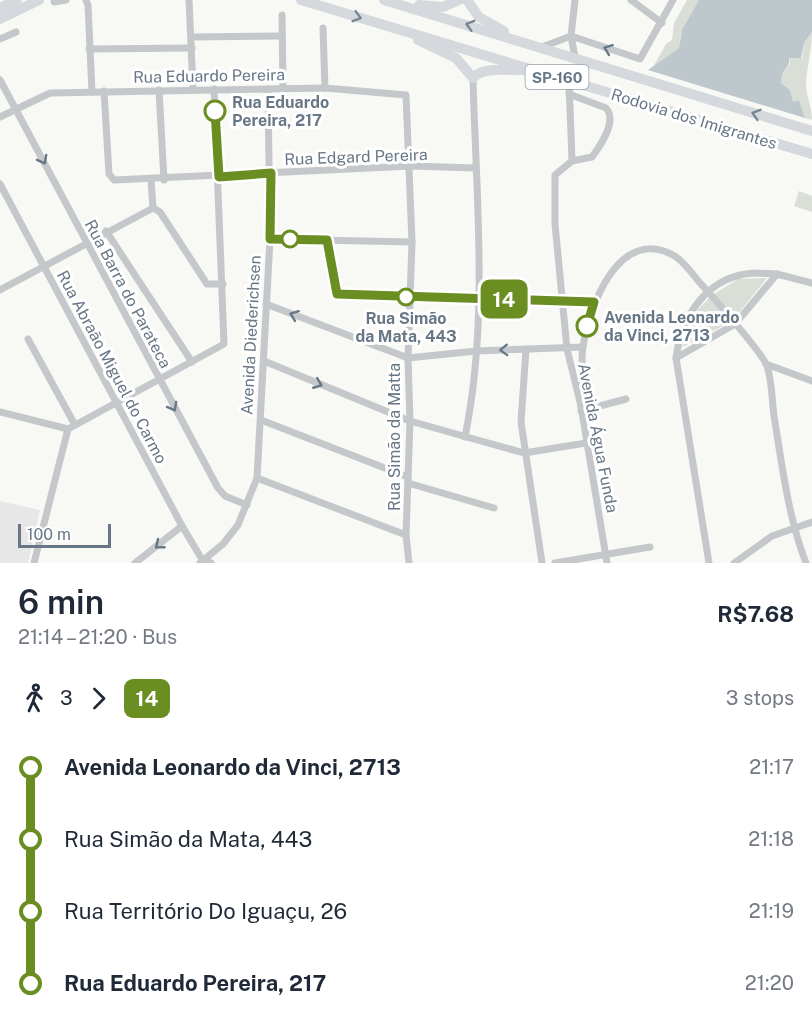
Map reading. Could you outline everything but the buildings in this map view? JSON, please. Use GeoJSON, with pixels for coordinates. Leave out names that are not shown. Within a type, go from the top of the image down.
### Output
{"type":"FeatureCollection","features":[{"type":"Feature","properties":{"kind":"highway"},"geometry":{"type":"LineString","coordinates":[[0,8],[17,0]]}},
{"type":"Feature","properties":{"kind":"highway"},"geometry":{"type":"LineString","coordinates":[[0,19],[39,0]]}},
{"type":"Feature","properties":{"kind":"highway","name":"Rodovia dos Imigrantes"},"geometry":{"type":"LineString","coordinates":[[301,0],[812,154]]}},
{"type":"Feature","properties":{"kind":"highway"},"geometry":{"type":"LineString","coordinates":[[386,0],[443,7],[459,0]]}},
{"type":"Feature","properties":{"kind":"highway","name":"Rodovia dos Imigrantes"},"geometry":{"type":"LineString","coordinates":[[386,0],[812,131]]}},
{"type":"Feature","properties":{"kind":"highway"},"geometry":{"type":"LineString","coordinates":[[467,0],[479,17],[517,39]]}},
{"type":"Feature","properties":{"kind":"highway"},"geometry":{"type":"LineString","coordinates":[[393,28],[456,58],[473,78],[480,72],[488,70],[533,70]]}},
{"type":"Feature","properties":{"kind":"street"},"geometry":{"type":"LineString","coordinates":[[54,2],[66,0]]}},
{"type":"Feature","properties":{"kind":"street"},"geometry":{"type":"LineString","coordinates":[[86,0],[92,92]]}},
{"type":"Feature","properties":{"kind":"street"},"geometry":{"type":"LineString","coordinates":[[189,0],[193,89]]}},
{"type":"Feature","properties":{"kind":"street"},"geometry":{"type":"LineString","coordinates":[[575,0],[571,36],[576,57]]}},
{"type":"Feature","properties":{"kind":"street"},"geometry":{"type":"LineString","coordinates":[[631,0],[662,23]]}},
{"type":"Feature","properties":{"kind":"street"},"geometry":{"type":"LineString","coordinates":[[542,47],[571,36],[632,58],[644,56],[673,0]]}},
{"type":"Feature","properties":{"kind":"street"},"geometry":{"type":"LineString","coordinates":[[282,15],[283,88]]}},
{"type":"Feature","properties":{"kind":"street"},"geometry":{"type":"LineString","coordinates":[[323,28],[325,88]]}},
{"type":"Feature","properties":{"kind":"street"},"geometry":{"type":"LineString","coordinates":[[0,39],[16,32]]}},
{"type":"Feature","properties":{"kind":"street"},"geometry":{"type":"LineString","coordinates":[[192,37],[282,36]]}},
{"type":"Feature","properties":{"kind":"street"},"geometry":{"type":"LineString","coordinates":[[89,49],[192,48]]}},
{"type":"Feature","properties":{"kind":"street"},"geometry":{"type":"LineString","coordinates":[[465,437],[473,399],[480,231],[475,168],[473,78]]}},
{"type":"Feature","properties":{"kind":"street","name":"Rua Barra do Parateca"},"geometry":{"type":"LineString","coordinates":[[0,80],[158,380],[222,493],[247,505]]}},
{"type":"Feature","properties":{"kind":"street"},"geometry":{"type":"LineString","coordinates":[[568,94],[606,108],[611,115],[609,128],[592,157],[572,161],[568,94],[569,81]]}},
{"type":"Feature","properties":{"kind":"street","name":"Rua Eduardo Pereira"},"geometry":{"type":"LineString","coordinates":[[0,117],[50,93],[325,88],[406,95]]}},
{"type":"Feature","properties":{"kind":"street"},"geometry":{"type":"LineString","coordinates":[[0,412],[72,427],[224,344],[214,89]]}},
{"type":"Feature","properties":{"kind":"street","name":"Avenida Diederichsen"},"geometry":{"type":"LineString","coordinates":[[205,562],[238,525],[257,478],[270,239],[271,173],[268,89]]}},
{"type":"Feature","properties":{"kind":"street"},"geometry":{"type":"LineString","coordinates":[[159,90],[164,180]]}},
{"type":"Feature","properties":{"kind":"street","name":"Rua Edgard Pereira"},"geometry":{"type":"LineString","coordinates":[[104,91],[110,177],[117,181],[411,166],[475,168]]}},
{"type":"Feature","properties":{"kind":"street","name":"Rua Simão da Matta"},"geometry":{"type":"LineString","coordinates":[[406,95],[411,166],[412,242],[406,535],[410,563]]}},
{"type":"Feature","properties":{"kind":"street","name":"Avenida Água Funda"},"geometry":{"type":"LineString","coordinates":[[572,161],[555,175],[555,224],[567,349],[581,408],[607,563]]}},
{"type":"Feature","properties":{"kind":"street"},"geometry":{"type":"LineString","coordinates":[[151,180],[153,208]]}},
{"type":"Feature","properties":{"kind":"street","name":"Rua Abraão Miguel do Carmo"},"geometry":{"type":"LineString","coordinates":[[0,184],[182,526],[205,562]]}},
{"type":"Feature","properties":{"kind":"street"},"geometry":{"type":"LineString","coordinates":[[153,208],[160,213],[207,284],[223,284]]}},
{"type":"Feature","properties":{"kind":"street"},"geometry":{"type":"LineString","coordinates":[[0,290],[106,231],[153,208]]}},
{"type":"Feature","properties":{"kind":"street"},"geometry":{"type":"LineString","coordinates":[[106,231],[192,362]]}},
{"type":"Feature","properties":{"kind":"street"},"geometry":{"type":"LineString","coordinates":[[270,239],[412,242]]}},
{"type":"Feature","properties":{"kind":"street"},"geometry":{"type":"LineString","coordinates":[[327,240],[337,294],[562,299],[594,302]]}},
{"type":"Feature","properties":{"kind":"street"},"geometry":{"type":"LineString","coordinates":[[627,399],[581,408],[583,348],[594,302],[625,257],[648,249],[664,251],[676,257],[708,291],[766,364],[794,526],[806,563]]}},
{"type":"Feature","properties":{"kind":"street"},"geometry":{"type":"LineString","coordinates":[[709,563],[676,358],[681,329],[688,315],[708,291],[721,281],[737,274],[777,274],[812,283]]}},
{"type":"Feature","properties":{"kind":"street"},"geometry":{"type":"LineString","coordinates":[[676,358],[735,324],[777,274]]}},
{"type":"Feature","properties":{"kind":"street"},"geometry":{"type":"LineString","coordinates":[[266,304],[408,358],[476,351],[583,348]]}},
{"type":"Feature","properties":{"kind":"street"},"geometry":{"type":"LineString","coordinates":[[28,339],[72,427],[34,563]]}},
{"type":"Feature","properties":{"kind":"street"},"geometry":{"type":"LineString","coordinates":[[526,349],[521,423],[542,563]]}},
{"type":"Feature","properties":{"kind":"street"},"geometry":{"type":"LineString","coordinates":[[264,361],[410,421],[524,453],[586,443]]}},
{"type":"Feature","properties":{"kind":"street"},"geometry":{"type":"LineString","coordinates":[[766,364],[812,381]]}},
{"type":"Feature","properties":{"kind":"street"},"geometry":{"type":"LineString","coordinates":[[261,420],[408,480],[494,508]]}},
{"type":"Feature","properties":{"kind":"street"},"geometry":{"type":"LineString","coordinates":[[257,478],[406,535]]}},
{"type":"Feature","properties":{"kind":"street"},"geometry":{"type":"LineString","coordinates":[[734,563],[752,548],[794,526],[812,522]]}},
{"type":"Feature","properties":{"kind":"street"},"geometry":{"type":"LineString","coordinates":[[135,563],[182,526]]}},
{"type":"Feature","properties":{"kind":"street"},"geometry":{"type":"LineString","coordinates":[[555,563],[650,547]]}},
{"type":"Feature","properties":{"kind":"shaded area"},"geometry":{"type":"Polygon","coordinates":[[[687,0],[699,0],[681,33],[679,48],[653,67],[666,44],[672,40],[674,23],[687,0]]]}},
{"type":"Feature","properties":{"kind":"shaded area"},"geometry":{"type":"Polygon","coordinates":[[[699,0],[812,0],[812,32],[804,43],[801,58],[789,58],[789,64],[782,74],[781,83],[790,90],[793,102],[799,100],[805,118],[648,70],[679,48],[682,30],[699,0]]]}},
{"type":"Feature","properties":{"kind":"shaded area"},"geometry":{"type":"Polygon","coordinates":[[[812,32],[806,87],[812,120],[805,118],[799,100],[793,102],[790,90],[781,83],[782,74],[790,64],[789,58],[802,58],[804,43],[812,32]]]}},
{"type":"Feature","properties":{"kind":"shaded area"},"geometry":{"type":"Polygon","coordinates":[[[799,191],[812,196],[812,212],[794,206],[799,191]]]}},
{"type":"Feature","properties":{"kind":"shaded area"},"geometry":{"type":"Polygon","coordinates":[[[767,278],[732,321],[683,347],[687,321],[711,296],[738,279],[767,278]]]}},
{"type":"Feature","properties":{"kind":"shaded area"},"geometry":{"type":"Polygon","coordinates":[[[0,501],[40,510],[28,563],[0,563],[0,501]]]}},
{"type":"Feature","properties":{"kind":"bus line","name":"14"},"geometry":{"type":"LineString","coordinates":[[215,111],[219,177],[271,173],[270,239],[327,240],[335,293],[411,297],[572,299],[594,302],[587,326]]}},
{"type":"Feature","properties":{"kind":"place","name":"Rua Eduardo Pereira, 217"},"geometry":{"type":"Point","coordinates":[215,111]}},
{"type":"Feature","properties":{"kind":"place","name":"Rua Simão da Mata, 443"},"geometry":{"type":"Point","coordinates":[406,297]}},
{"type":"Feature","properties":{"kind":"place","name":"Avenida Leonardo da Vinci, 2713"},"geometry":{"type":"Point","coordinates":[587,326]}}]}
